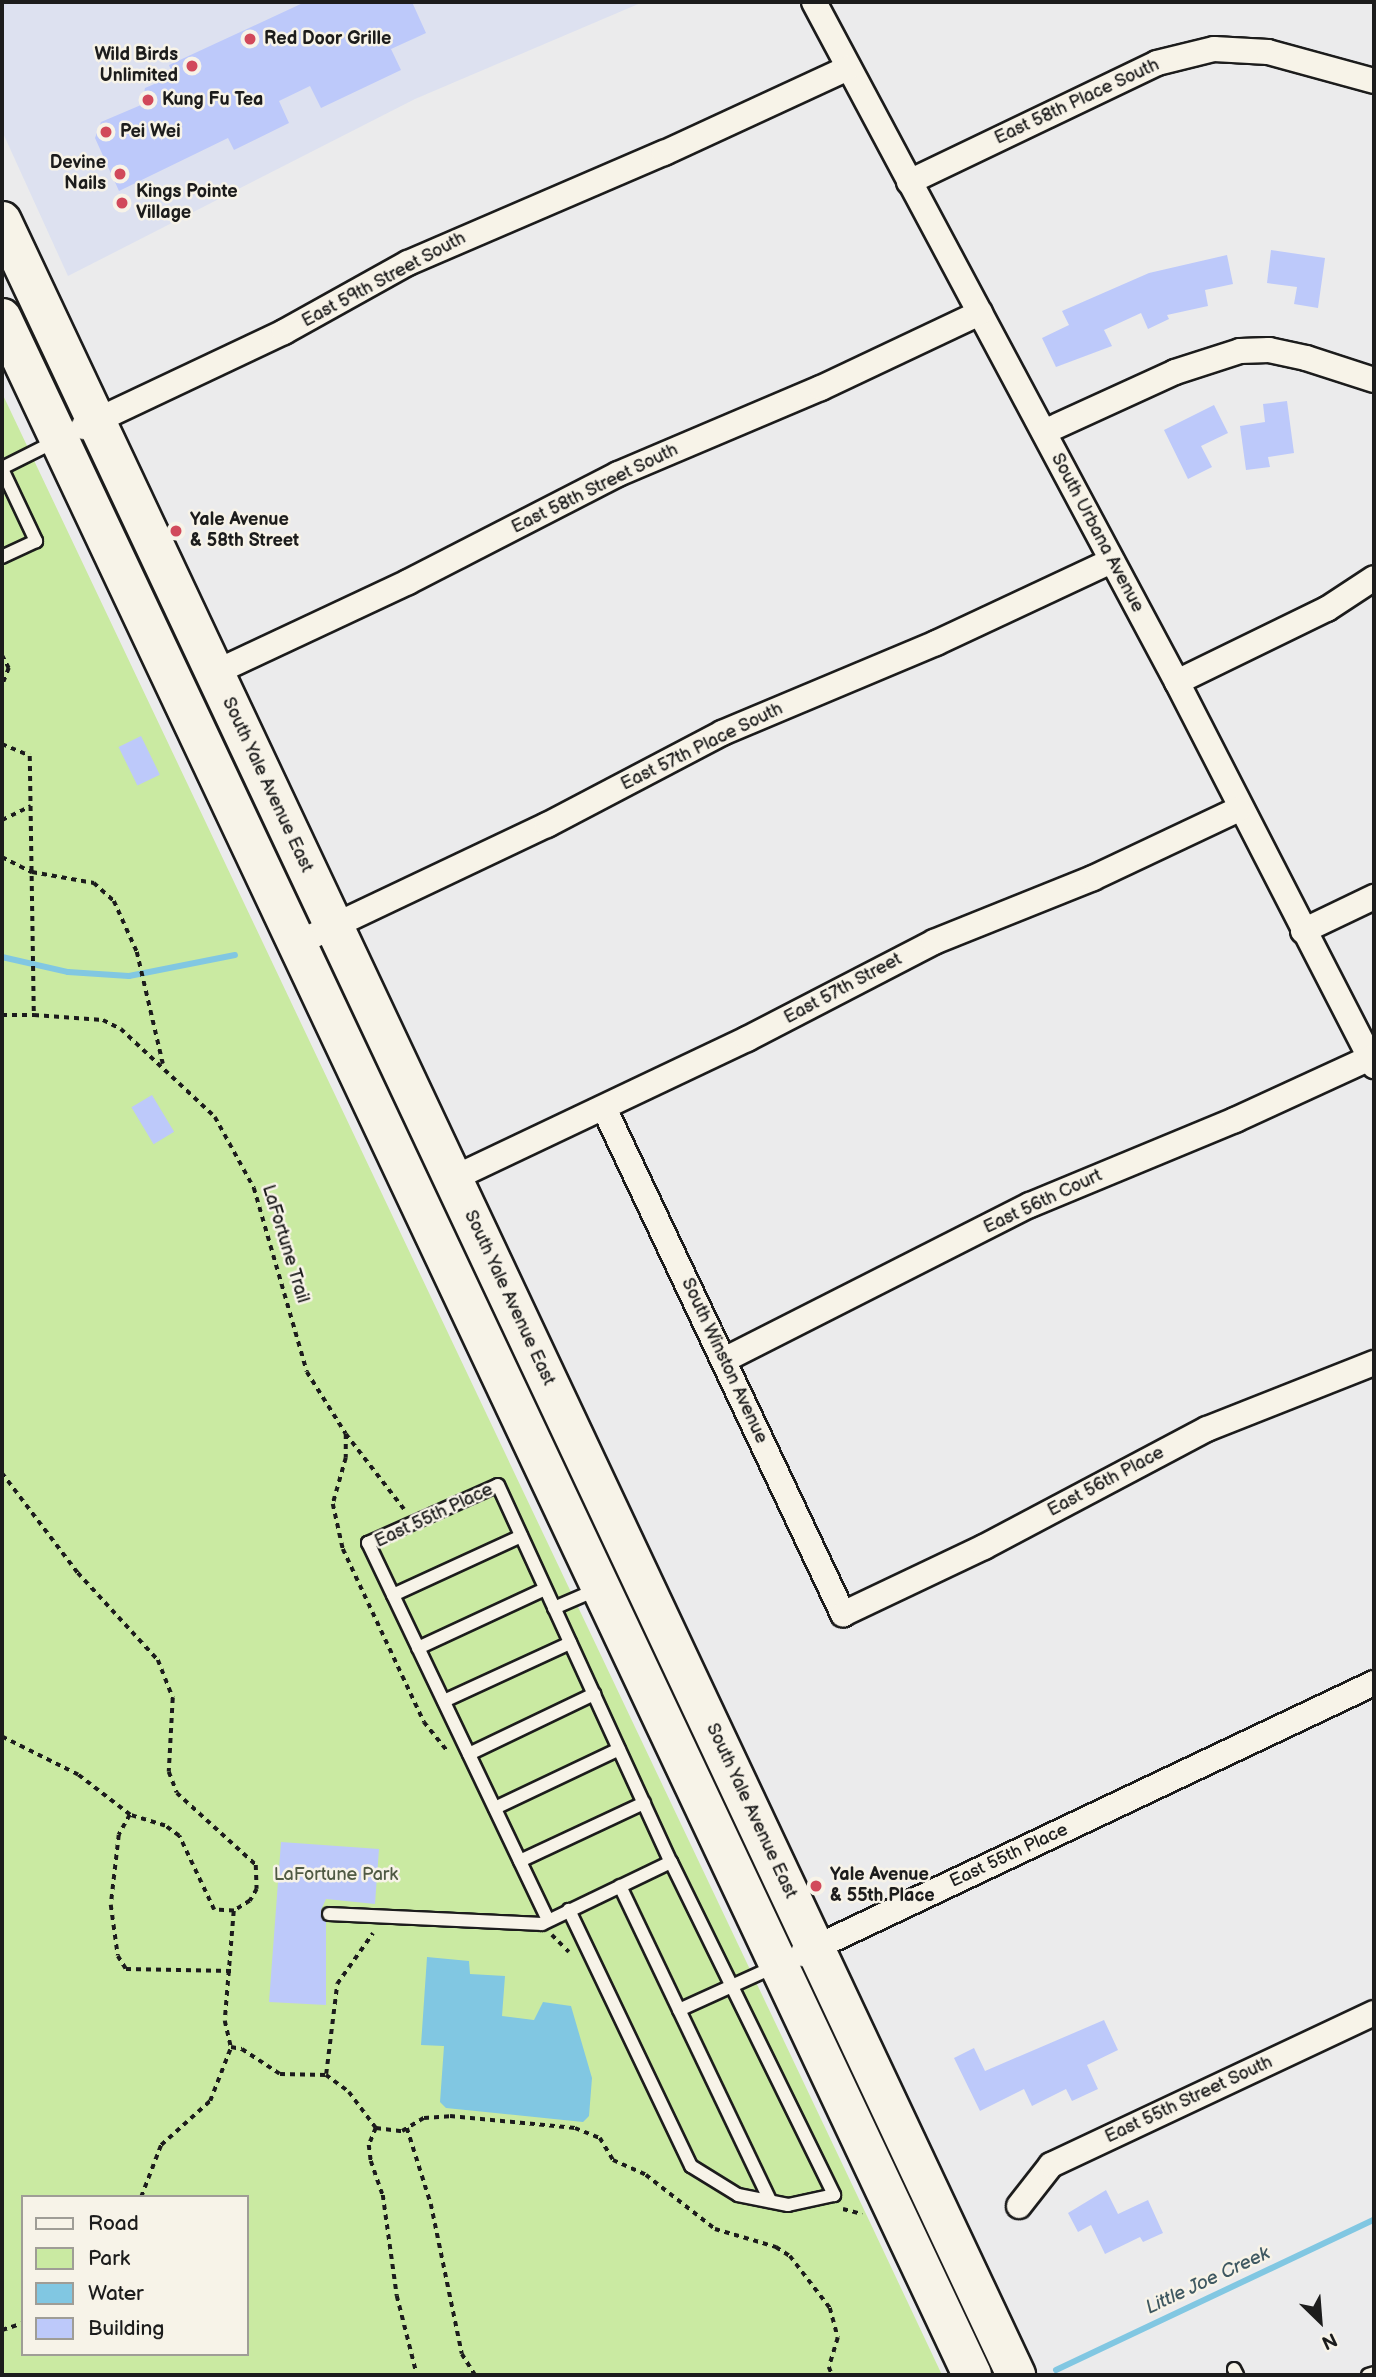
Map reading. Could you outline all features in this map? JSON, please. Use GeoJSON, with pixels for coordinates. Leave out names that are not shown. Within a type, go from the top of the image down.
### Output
{"type":"FeatureCollection","features":[{"type":"Feature","properties":{"kind":"main road","name":"South Yale Avenue East"},"geometry":{"type":"LineString","coordinates":[[2,221],[1016,2375]]}},
{"type":"Feature","properties":{"kind":"main road"},"geometry":{"type":"LineString","coordinates":[[2,318],[972,2375]]}},
{"type":"Feature","properties":{"kind":"street","name":"South Urbana Avenue"},"geometry":{"type":"LineString","coordinates":[[814,2],[1177,682],[1239,809],[1372,1062]]}},
{"type":"Feature","properties":{"kind":"street","name":"East 58th Place South"},"geometry":{"type":"LineString","coordinates":[[909,182],[1157,62],[1214,50],[1268,52],[1374,81]]}},
{"type":"Feature","properties":{"kind":"street","name":"East 59th Street South"},"geometry":{"type":"LineString","coordinates":[[59,439],[285,332],[408,263],[664,153],[848,68]]}},
{"type":"Feature","properties":{"kind":"street","name":"East 58th Street South"},"geometry":{"type":"LineString","coordinates":[[214,673],[408,582],[618,474],[821,388],[979,313]]}},
{"type":"Feature","properties":{"kind":"street"},"geometry":{"type":"LineString","coordinates":[[1044,432],[1175,372],[1240,351],[1269,350],[1306,358],[1374,380]]}},
{"type":"Feature","properties":{"kind":"street","name":"East 57th Place South"},"geometry":{"type":"LineString","coordinates":[[298,943],[547,825],[722,733],[936,643],[1111,562]]}},
{"type":"Feature","properties":{"kind":"street"},"geometry":{"type":"LineString","coordinates":[[1177,682],[1327,609],[1374,578]]}},
{"type":"Feature","properties":{"kind":"street","name":"East 57th Street"},"geometry":{"type":"LineString","coordinates":[[452,1179],[604,1108],[934,942],[1093,878],[1239,809]]}},
{"type":"Feature","properties":{"kind":"street"},"geometry":{"type":"LineString","coordinates":[[1303,931],[1374,897]]}},
{"type":"Feature","properties":{"kind":"street","name":"East 56th Court"},"geometry":{"type":"LineString","coordinates":[[724,1360],[1030,1205],[1372,1062]]}},
{"type":"Feature","properties":{"kind":"street","name":"South Winston Avenue"},"geometry":{"type":"LineString","coordinates":[[604,1108],[843,1614]]}},
{"type":"Feature","properties":{"kind":"street","name":"East 56th Place"},"geometry":{"type":"LineString","coordinates":[[843,1614],[984,1547],[1207,1429],[1374,1363]]}},
{"type":"Feature","properties":{"kind":"street","name":"East 55th Place"},"geometry":{"type":"LineString","coordinates":[[779,1965],[1374,1683]]}},
{"type":"Feature","properties":{"kind":"street","name":"East 55th Street South"},"geometry":{"type":"LineString","coordinates":[[1019,2206],[1051,2165],[1374,2013]]}},
{"type":"Feature","properties":{"kind":"lane","name":"East 59th Street South"},"geometry":{"type":"LineString","coordinates":[[2,468],[59,439]]}},
{"type":"Feature","properties":{"kind":"lane"},"geometry":{"type":"LineString","coordinates":[[2,468],[36,541],[2,557]]}},
{"type":"Feature","properties":{"kind":"lane","name":"East 55th Place"},"geometry":{"type":"LineString","coordinates":[[548,1920],[368,1543],[498,1485],[731,1987],[779,1965]]}},
{"type":"Feature","properties":{"kind":"lane"},"geometry":{"type":"LineString","coordinates":[[393,1595],[521,1536]]}},
{"type":"Feature","properties":{"kind":"lane"},"geometry":{"type":"LineString","coordinates":[[554,1608],[601,1587]]}},
{"type":"Feature","properties":{"kind":"lane"},"geometry":{"type":"LineString","coordinates":[[418,1648],[545,1589]]}},
{"type":"Feature","properties":{"kind":"lane"},"geometry":{"type":"LineString","coordinates":[[444,1701],[570,1643]]}},
{"type":"Feature","properties":{"kind":"lane"},"geometry":{"type":"LineString","coordinates":[[469,1754],[594,1695]]}},
{"type":"Feature","properties":{"kind":"lane"},"geometry":{"type":"LineString","coordinates":[[495,1808],[619,1749]]}},
{"type":"Feature","properties":{"kind":"lane"},"geometry":{"type":"LineString","coordinates":[[520,1861],[644,1803]]}},
{"type":"Feature","properties":{"kind":"lane"},"geometry":{"type":"LineString","coordinates":[[329,1914],[542,1924],[671,1862]]}},
{"type":"Feature","properties":{"kind":"lane"},"geometry":{"type":"LineString","coordinates":[[620,1886],[770,2201]]}},
{"type":"Feature","properties":{"kind":"lane"},"geometry":{"type":"LineString","coordinates":[[569,1910],[691,2166],[738,2195],[788,2205],[834,2195],[731,1987],[679,2010]]}},
{"type":"Feature","properties":{"kind":"lane"},"geometry":{"type":"LineString","coordinates":[[1368,2375],[1374,2373]]}},
{"type":"Feature","properties":{"kind":"path"},"geometry":{"type":"LineString","coordinates":[[2,655],[9,668],[2,686]]}},
{"type":"Feature","properties":{"kind":"path"},"geometry":{"type":"LineString","coordinates":[[2,744],[30,756],[34,1015]]}},
{"type":"Feature","properties":{"kind":"path"},"geometry":{"type":"LineString","coordinates":[[2,820],[31,806]]}},
{"type":"Feature","properties":{"kind":"path"},"geometry":{"type":"LineString","coordinates":[[2,857],[32,872],[94,883],[114,901],[136,952],[164,1066]]}},
{"type":"Feature","properties":{"kind":"path","name":"LaFortune Trail"},"geometry":{"type":"LineString","coordinates":[[2,1015],[103,1020],[121,1029],[164,1066],[215,1117],[254,1188],[307,1372],[346,1434],[410,1516]]}},
{"type":"Feature","properties":{"kind":"path"},"geometry":{"type":"LineString","coordinates":[[2,1473],[43,1530],[158,1660],[173,1698],[169,1772],[177,1793],[256,1865],[257,1888],[250,1900],[234,1911],[214,1910],[180,1836],[165,1826],[130,1815],[78,1775],[2,1737]]}},
{"type":"Feature","properties":{"kind":"path"},"geometry":{"type":"LineString","coordinates":[[130,1815],[120,1835],[112,1894],[114,1935],[126,1969],[232,1970]]}},
{"type":"Feature","properties":{"kind":"path"},"geometry":{"type":"LineString","coordinates":[[142,2195],[161,2145],[210,2101],[231,2047],[225,2021],[232,1970],[234,1911]]}},
{"type":"Feature","properties":{"kind":"path"},"geometry":{"type":"LineString","coordinates":[[326,2075],[337,1984],[372,1933],[418,1918]]}},
{"type":"Feature","properties":{"kind":"path"},"geometry":{"type":"LineString","coordinates":[[231,2047],[242,2049],[280,2074],[326,2075],[349,2092],[376,2128]]}},
{"type":"Feature","properties":{"kind":"path"},"geometry":{"type":"LineString","coordinates":[[376,2128],[407,2128],[424,2118],[450,2116],[575,2128],[600,2138],[613,2160],[646,2175],[715,2229],[776,2247],[790,2256],[830,2308],[838,2338],[829,2367],[832,2375]]}},
{"type":"Feature","properties":{"kind":"path"},"geometry":{"type":"LineString","coordinates":[[376,2128],[369,2145],[371,2161],[383,2195],[397,2296],[417,2375]]}},
{"type":"Feature","properties":{"kind":"path"},"geometry":{"type":"LineString","coordinates":[[407,2128],[431,2204],[463,2354],[475,2375]]}},
{"type":"Feature","properties":{"kind":"path"},"geometry":{"type":"LineString","coordinates":[[2,2330],[21,2324]]}},
{"type":"Feature","properties":{"kind":"shaded area","name":"Kings Pointe Village"},"geometry":{"type":"Polygon","coordinates":[[[2,2],[643,2],[415,99],[68,276],[2,131],[2,2]]]}},
{"type":"Feature","properties":{"kind":"green space","name":"LaFortune Park"},"geometry":{"type":"Polygon","coordinates":[[[2,393],[942,2375],[2,2375],[2,393]]]}},
{"type":"Feature","properties":{"kind":"water"},"geometry":{"type":"Polygon","coordinates":[[[427,1957],[469,1961],[470,1974],[505,1976],[502,2016],[534,2020],[543,2002],[571,2006],[592,2078],[589,2116],[583,2122],[446,2108],[440,2102],[444,2046],[421,2045],[427,1957]]]}},
{"type":"Feature","properties":{"kind":"building"},"geometry":{"type":"Polygon","coordinates":[[[305,2],[412,2],[426,33],[391,49],[401,70],[321,108],[310,86],[279,101],[289,123],[234,150],[228,138],[119,191],[95,138],[101,122],[141,105],[145,88],[173,76],[169,65],[305,2]]]}},
{"type":"Feature","properties":{"kind":"building"},"geometry":{"type":"Polygon","coordinates":[[[1271,250],[1325,258],[1318,308],[1294,304],[1297,287],[1267,283],[1271,250]]]}},
{"type":"Feature","properties":{"kind":"building"},"geometry":{"type":"Polygon","coordinates":[[[1227,255],[1233,284],[1205,290],[1208,306],[1167,315],[1169,319],[1148,329],[1141,313],[1104,330],[1112,346],[1056,367],[1042,338],[1069,325],[1062,311],[1149,273],[1227,255]]]}},
{"type":"Feature","properties":{"kind":"building"},"geometry":{"type":"Polygon","coordinates":[[[1287,401],[1294,453],[1268,457],[1270,467],[1246,470],[1240,426],[1265,422],[1263,404],[1287,401]]]}},
{"type":"Feature","properties":{"kind":"building"},"geometry":{"type":"Polygon","coordinates":[[[1214,405],[1228,433],[1201,446],[1212,467],[1188,479],[1164,430],[1214,405]]]}},
{"type":"Feature","properties":{"kind":"building"},"geometry":{"type":"Polygon","coordinates":[[[141,736],[160,775],[137,786],[119,747],[141,736]]]}},
{"type":"Feature","properties":{"kind":"building"},"geometry":{"type":"Polygon","coordinates":[[[152,1095],[174,1132],[154,1144],[131,1107],[152,1095]]]}},
{"type":"Feature","properties":{"kind":"building"},"geometry":{"type":"Polygon","coordinates":[[[281,1842],[379,1849],[375,1904],[326,1899],[321,1910],[326,1922],[326,2005],[269,2002],[281,1842]]]}},
{"type":"Feature","properties":{"kind":"building"},"geometry":{"type":"Polygon","coordinates":[[[1104,2020],[1118,2050],[1087,2065],[1098,2089],[1072,2101],[1066,2089],[1032,2106],[1024,2089],[980,2111],[954,2058],[974,2048],[985,2071],[1104,2020]]]}},
{"type":"Feature","properties":{"kind":"building"},"geometry":{"type":"Polygon","coordinates":[[[1106,2190],[1118,2214],[1148,2200],[1163,2233],[1143,2242],[1140,2237],[1105,2254],[1091,2225],[1078,2232],[1068,2213],[1106,2190]]]}},
{"type":"Feature","properties":{"kind":"waterway"},"geometry":{"type":"LineString","coordinates":[[2,957],[68,972],[129,976],[235,955]]}},
{"type":"Feature","properties":{"kind":"waterway","name":"Little Joe Creek"},"geometry":{"type":"LineString","coordinates":[[1056,2370],[1374,2220]]}},
{"type":"Feature","properties":{"kind":"place","name":"Red Door Grille"},"geometry":{"type":"Point","coordinates":[250,39]}},
{"type":"Feature","properties":{"kind":"place","name":"Wild Birds Unlimited"},"geometry":{"type":"Point","coordinates":[192,66]}},
{"type":"Feature","properties":{"kind":"place","name":"Kung Fu Tea"},"geometry":{"type":"Point","coordinates":[148,100]}},
{"type":"Feature","properties":{"kind":"place","name":"Pei Wei"},"geometry":{"type":"Point","coordinates":[106,132]}},
{"type":"Feature","properties":{"kind":"place","name":"Devine Nails"},"geometry":{"type":"Point","coordinates":[120,174]}},
{"type":"Feature","properties":{"kind":"place","name":"Kings Pointe Village"},"geometry":{"type":"Point","coordinates":[122,203]}},
{"type":"Feature","properties":{"kind":"place","name":"Yale Avenue & 58th Street"},"geometry":{"type":"Point","coordinates":[176,531]}},
{"type":"Feature","properties":{"kind":"place","name":"Yale Avenue & 55th Place"},"geometry":{"type":"Point","coordinates":[816,1886]}}]}
